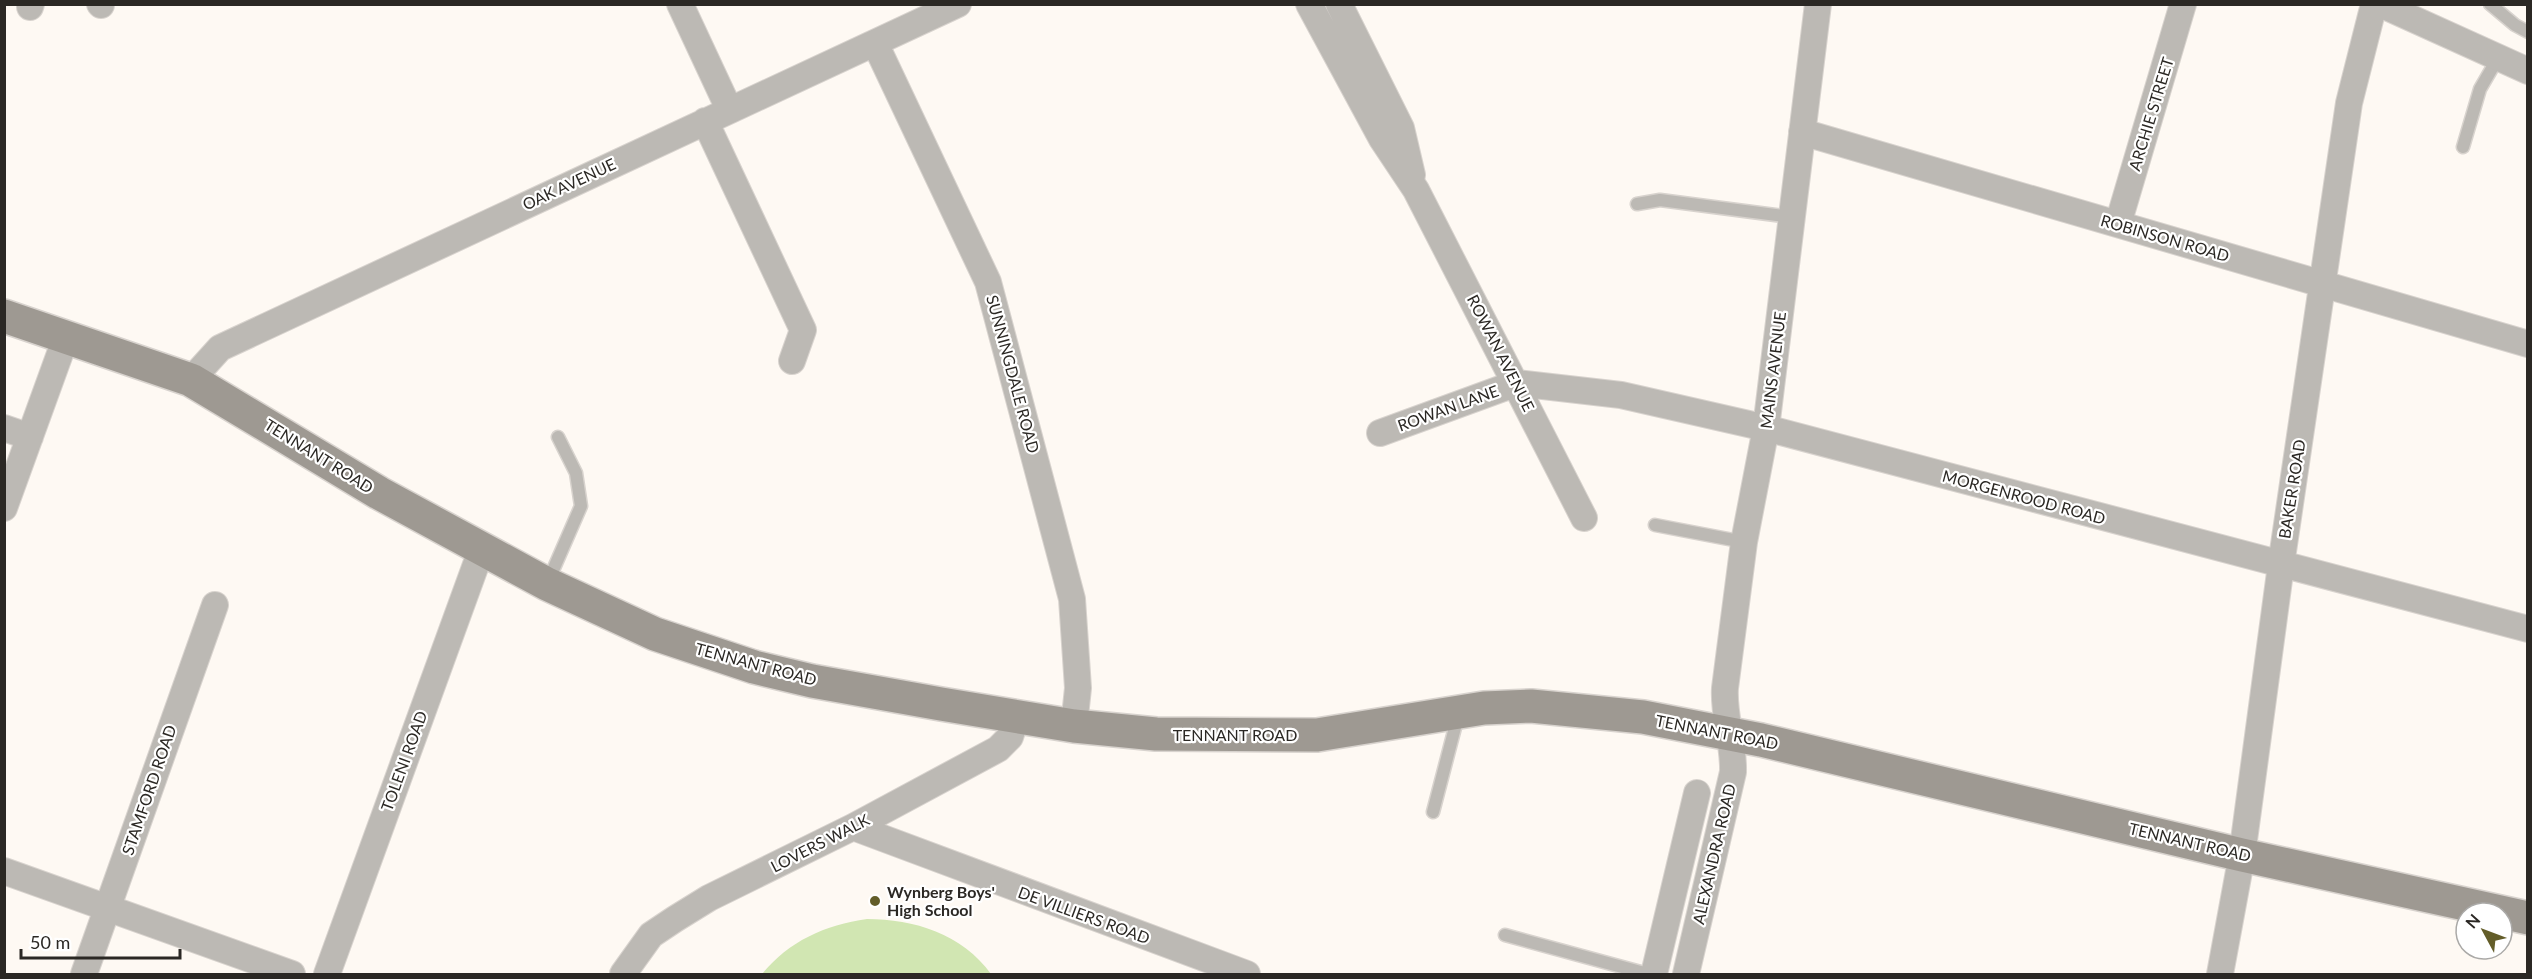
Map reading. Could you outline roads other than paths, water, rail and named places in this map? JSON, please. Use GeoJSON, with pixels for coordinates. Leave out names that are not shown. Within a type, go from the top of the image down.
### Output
{"type":"FeatureCollection","features":[{"type":"Feature","properties":{"kind":"main road","name":"TENNANT ROAD"},"geometry":{"type":"LineString","coordinates":[[4,316],[191,380],[379,493],[547,584],[656,634],[754,667],[812,681],[1074,726],[1156,734],[1283,737],[1328,734],[1459,712],[1531,706],[1643,717],[1731,733],[2242,855],[2528,918]]}},
{"type":"Feature","properties":{"kind":"street"},"geometry":{"type":"LineString","coordinates":[[680,4],[729,109]]}},
{"type":"Feature","properties":{"kind":"street","name":"OAK AVENUE"},"geometry":{"type":"LineString","coordinates":[[191,380],[220,348],[958,4]]}},
{"type":"Feature","properties":{"kind":"street","name":"ROWAN AVENUE"},"geometry":{"type":"LineString","coordinates":[[1309,4],[1382,139],[1416,190],[1517,383],[1584,518]]}},
{"type":"Feature","properties":{"kind":"street","name":"ROWAN AVENUE"},"geometry":{"type":"LineString","coordinates":[[1339,4],[1401,128],[1416,190]]}},
{"type":"Feature","properties":{"kind":"street","name":"MAINS AVENUE"},"geometry":{"type":"LineString","coordinates":[[1731,733],[1725,698],[1744,542],[1766,428],[1818,4]]}},
{"type":"Feature","properties":{"kind":"street","name":"ARCHIE STREET"},"geometry":{"type":"LineString","coordinates":[[2118,224],[2183,4]]}},
{"type":"Feature","properties":{"kind":"street","name":"BAKER ROAD"},"geometry":{"type":"LineString","coordinates":[[2220,975],[2242,855],[2281,564],[2349,103],[2374,4]]}},
{"type":"Feature","properties":{"kind":"street"},"geometry":{"type":"LineString","coordinates":[[2380,4],[2528,71]]}},
{"type":"Feature","properties":{"kind":"street","name":"SUNNINGDALE ROAD"},"geometry":{"type":"LineString","coordinates":[[875,44],[988,282],[1072,599],[1078,688],[1074,726]]}},
{"type":"Feature","properties":{"kind":"street"},"geometry":{"type":"LineString","coordinates":[[705,121],[803,330],[792,361]]}},
{"type":"Feature","properties":{"kind":"street","name":"ROBINSON ROAD"},"geometry":{"type":"LineString","coordinates":[[1802,132],[2528,344]]}},
{"type":"Feature","properties":{"kind":"street"},"geometry":{"type":"LineString","coordinates":[[4,508],[66,337]]}},
{"type":"Feature","properties":{"kind":"street","name":"MORGENROOD ROAD"},"geometry":{"type":"LineString","coordinates":[[1517,383],[1621,395],[1766,428],[2528,629]]}},
{"type":"Feature","properties":{"kind":"street","name":"ROWAN LANE"},"geometry":{"type":"LineString","coordinates":[[1380,433],[1517,383]]}},
{"type":"Feature","properties":{"kind":"street"},"geometry":{"type":"LineString","coordinates":[[4,428],[30,437]]}},
{"type":"Feature","properties":{"kind":"street","name":"TOLENI ROAD"},"geometry":{"type":"LineString","coordinates":[[327,975],[482,548]]}},
{"type":"Feature","properties":{"kind":"street","name":"STAMFORD ROAD"},"geometry":{"type":"LineString","coordinates":[[84,975],[215,605]]}},
{"type":"Feature","properties":{"kind":"street","name":"LOVERS WALK"},"geometry":{"type":"LineString","coordinates":[[623,975],[651,935],[675,919],[709,898],[854,827],[998,748],[1010,737],[1017,715]]}},
{"type":"Feature","properties":{"kind":"street","name":"ALEXANDRA ROAD"},"geometry":{"type":"LineString","coordinates":[[1686,975],[1733,772],[1731,733]]}},
{"type":"Feature","properties":{"kind":"street"},"geometry":{"type":"LineString","coordinates":[[1654,975],[1697,793]]}},
{"type":"Feature","properties":{"kind":"street","name":"DE VILLIERS ROAD"},"geometry":{"type":"LineString","coordinates":[[854,827],[1247,975]]}},
{"type":"Feature","properties":{"kind":"street"},"geometry":{"type":"LineString","coordinates":[[1681,861],[1712,868]]}},
{"type":"Feature","properties":{"kind":"street"},"geometry":{"type":"LineString","coordinates":[[4,871],[108,906],[292,975]]}},
{"type":"Feature","properties":{"kind":"lane"},"geometry":{"type":"LineString","coordinates":[[2490,4],[2515,26],[2528,32]]}},
{"type":"Feature","properties":{"kind":"lane"},"geometry":{"type":"LineString","coordinates":[[2463,147],[2480,89],[2498,57]]}},
{"type":"Feature","properties":{"kind":"lane"},"geometry":{"type":"LineString","coordinates":[[1637,204],[1660,200],[1791,217]]}},
{"type":"Feature","properties":{"kind":"lane"},"geometry":{"type":"LineString","coordinates":[[547,584],[581,506],[576,473],[558,437]]}},
{"type":"Feature","properties":{"kind":"lane"},"geometry":{"type":"LineString","coordinates":[[1654,525],[1744,542]]}},
{"type":"Feature","properties":{"kind":"lane"},"geometry":{"type":"LineString","coordinates":[[1433,812],[1459,712]]}},
{"type":"Feature","properties":{"kind":"lane"},"geometry":{"type":"LineString","coordinates":[[1505,935],[1648,975]]}},
{"type":"Feature","properties":{"kind":"place","name":"Wynberg Boys' High School"},"geometry":{"type":"Point","coordinates":[875,901]}}]}
